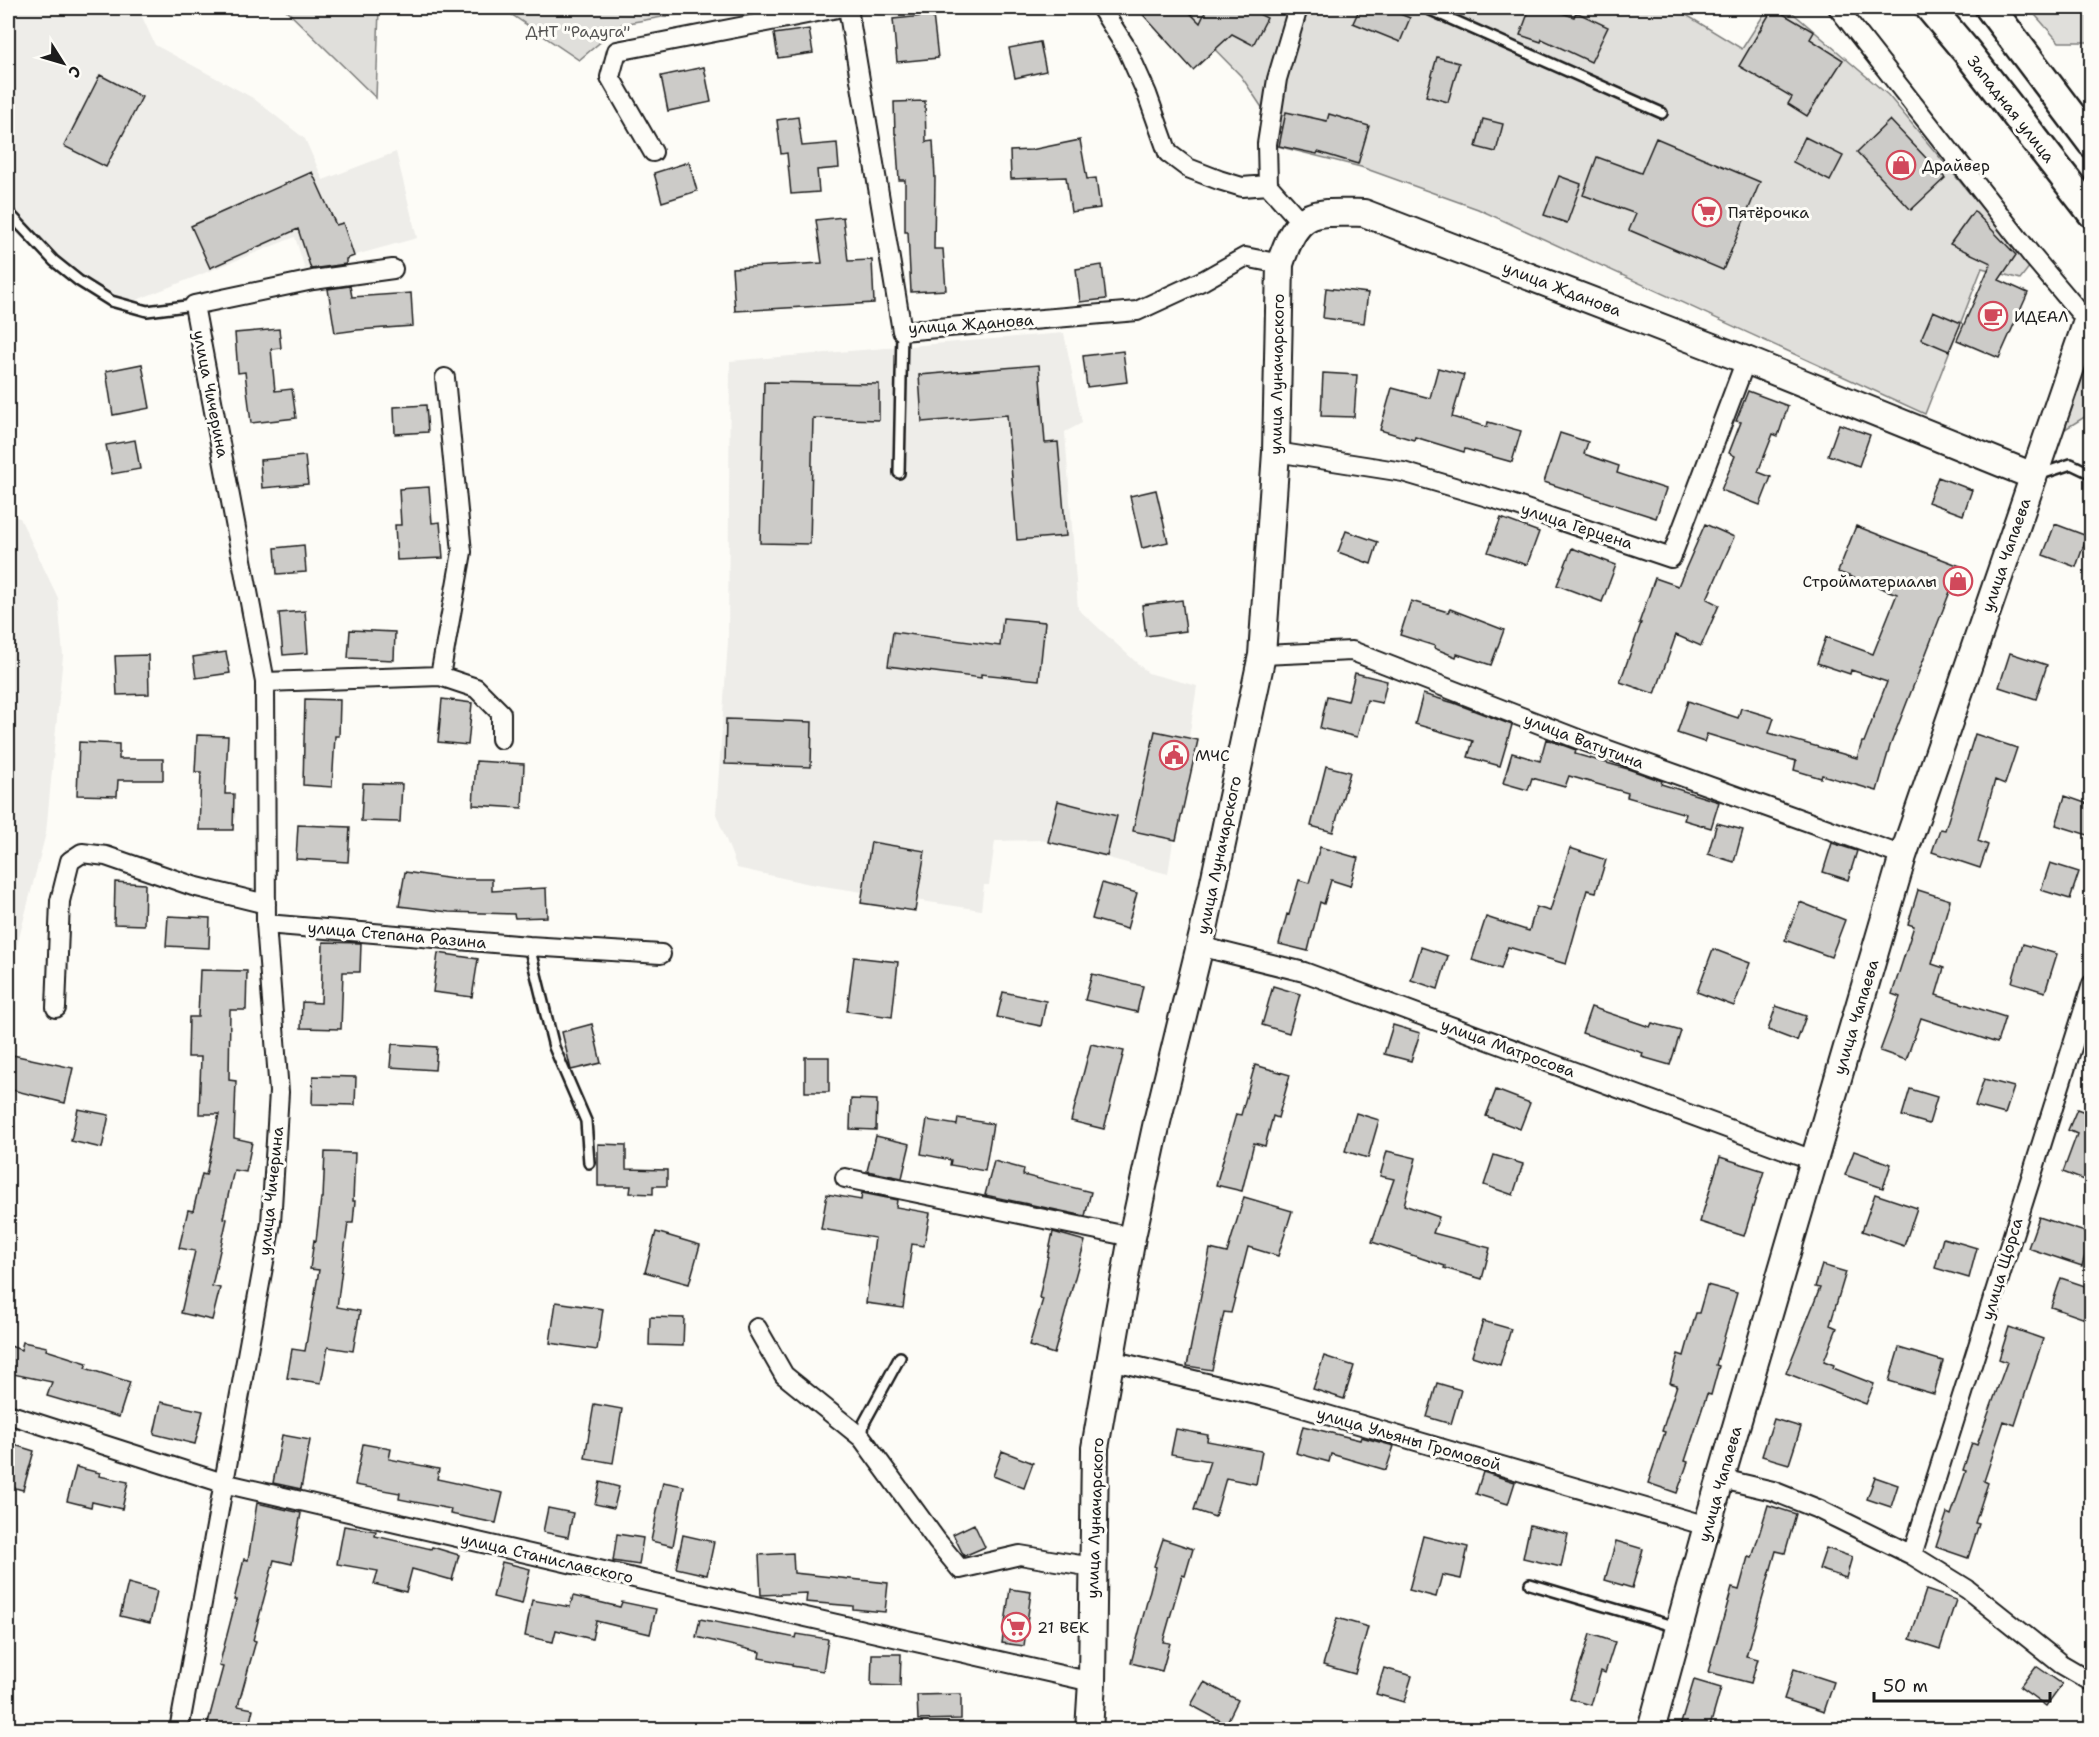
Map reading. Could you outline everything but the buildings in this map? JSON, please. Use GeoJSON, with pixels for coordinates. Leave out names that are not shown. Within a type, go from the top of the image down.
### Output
{"type":"FeatureCollection","features":[{"type":"Feature","properties":{"kind":"main road","name":"Западная улица"},"geometry":{"type":"LineString","coordinates":[[1930,8],[2091,213]]}},
{"type":"Feature","properties":{"kind":"main road"},"geometry":{"type":"LineString","coordinates":[[1990,8],[2091,143]]}},
{"type":"Feature","properties":{"kind":"main road","name":"улица Жданова"},"geometry":{"type":"LineString","coordinates":[[1301,222],[1322,212],[1364,213],[1746,360],[2032,477]]}},
{"type":"Feature","properties":{"kind":"main road","name":"улица Луначарского"},"geometry":{"type":"LineString","coordinates":[[1089,1730],[1092,1682],[1095,1448],[1132,1237],[1204,929],[1262,655],[1276,453],[1280,264],[1288,238],[1301,222]]}},
{"type":"Feature","properties":{"kind":"main road","name":"улица Чапаева"},"geometry":{"type":"LineString","coordinates":[[1651,1730],[1707,1526],[1903,856],[2032,477],[2089,318]]}},
{"type":"Feature","properties":{"kind":"street"},"geometry":{"type":"LineString","coordinates":[[653,152],[610,77],[617,51],[838,8]]}},
{"type":"Feature","properties":{"kind":"street","name":"улица Жданова"},"geometry":{"type":"LineString","coordinates":[[848,8],[902,331],[1137,311],[1204,280],[1245,257],[1280,264]]}},
{"type":"Feature","properties":{"kind":"street"},"geometry":{"type":"LineString","coordinates":[[1101,8],[1126,49],[1147,94],[1168,153],[1188,168],[1219,180],[1242,187],[1268,185]]}},
{"type":"Feature","properties":{"kind":"street"},"geometry":{"type":"LineString","coordinates":[[1298,8],[1275,90],[1266,144],[1268,185],[1301,222]]}},
{"type":"Feature","properties":{"kind":"street"},"geometry":{"type":"LineString","coordinates":[[1838,8],[2033,257],[2089,318]]}},
{"type":"Feature","properties":{"kind":"street"},"geometry":{"type":"LineString","coordinates":[[194,305],[313,280],[393,269]]}},
{"type":"Feature","properties":{"kind":"street","name":"улица Чичерина"},"geometry":{"type":"LineString","coordinates":[[179,1730],[271,1223],[279,1092],[266,924],[265,682],[194,305]]}},
{"type":"Feature","properties":{"kind":"street","name":"улица Герцена"},"geometry":{"type":"LineString","coordinates":[[1276,453],[1403,472],[1508,503],[1671,558],[1746,360]]}},
{"type":"Feature","properties":{"kind":"street"},"geometry":{"type":"LineString","coordinates":[[440,676],[462,552],[445,378]]}},
{"type":"Feature","properties":{"kind":"street","name":"улица Ватутина"},"geometry":{"type":"LineString","coordinates":[[1262,655],[1352,651],[1578,739],[1903,856]]}},
{"type":"Feature","properties":{"kind":"street"},"geometry":{"type":"LineString","coordinates":[[265,682],[440,676],[476,688],[501,712],[501,739]]}},
{"type":"Feature","properties":{"kind":"street"},"geometry":{"type":"LineString","coordinates":[[56,1008],[60,901],[70,861],[82,853],[106,856],[193,886],[266,904]]}},
{"type":"Feature","properties":{"kind":"street","name":"улица Степана Разина"},"geometry":{"type":"LineString","coordinates":[[266,924],[528,946],[661,954]]}},
{"type":"Feature","properties":{"kind":"street","name":"улица Матросова"},"geometry":{"type":"LineString","coordinates":[[1199,946],[1304,972],[1813,1160]]}},
{"type":"Feature","properties":{"kind":"street","name":"улица Щорса"},"geometry":{"type":"LineString","coordinates":[[1912,1555],[2091,984]]}},
{"type":"Feature","properties":{"kind":"street"},"geometry":{"type":"LineString","coordinates":[[845,1178],[1132,1237]]}},
{"type":"Feature","properties":{"kind":"street"},"geometry":{"type":"LineString","coordinates":[[757,1328],[784,1375],[862,1438],[960,1569],[1020,1555],[1092,1567]]}},
{"type":"Feature","properties":{"kind":"street","name":"улица Ульяны Громовой"},"geometry":{"type":"LineString","coordinates":[[1110,1360],[1269,1398],[1707,1526]]}},
{"type":"Feature","properties":{"kind":"street","name":"улица Станиславского"},"geometry":{"type":"LineString","coordinates":[[8,1414],[223,1482],[1092,1682]]}},
{"type":"Feature","properties":{"kind":"street"},"geometry":{"type":"LineString","coordinates":[[1722,1479],[1773,1491],[1791,1498],[1912,1555],[1967,1589],[2061,1664],[2091,1682]]}},
{"type":"Feature","properties":{"kind":"lane"},"geometry":{"type":"LineString","coordinates":[[1426,8],[1662,113]]}},
{"type":"Feature","properties":{"kind":"lane"},"geometry":{"type":"LineString","coordinates":[[8,212],[54,261],[79,281],[111,301],[147,310],[194,305]]}},
{"type":"Feature","properties":{"kind":"lane"},"geometry":{"type":"LineString","coordinates":[[899,473],[902,331]]}},
{"type":"Feature","properties":{"kind":"lane"},"geometry":{"type":"LineString","coordinates":[[2032,477],[2071,464],[2091,474]]}},
{"type":"Feature","properties":{"kind":"lane"},"geometry":{"type":"LineString","coordinates":[[528,946],[554,1047],[586,1120],[589,1163]]}},
{"type":"Feature","properties":{"kind":"lane"},"geometry":{"type":"LineString","coordinates":[[862,1438],[864,1423],[900,1357]]}},
{"type":"Feature","properties":{"kind":"lane"},"geometry":{"type":"LineString","coordinates":[[1530,1584],[1679,1628]]}},
{"type":"Feature","properties":{"kind":"shaded area"},"geometry":{"type":"Polygon","coordinates":[[[8,8],[138,8],[155,45],[253,98],[305,139],[323,180],[396,152],[417,238],[305,269],[295,237],[114,309],[75,287],[8,225],[8,8]]]}},
{"type":"Feature","properties":{"kind":"shaded area"},"geometry":{"type":"Polygon","coordinates":[[[1064,333],[1082,423],[1065,432],[1078,609],[1148,673],[1197,686],[1168,874],[1041,840],[995,841],[989,885],[984,885],[981,910],[810,884],[737,868],[716,814],[728,641],[730,361],[1064,333]]]}},
{"type":"Feature","properties":{"kind":"shaded area"},"geometry":{"type":"Polygon","coordinates":[[[8,515],[20,518],[58,598],[63,656],[46,833],[11,969],[8,973],[8,515]]]}},
{"type":"Feature","properties":{"kind":"green space"},"geometry":{"type":"Polygon","coordinates":[[[284,8],[379,8],[376,98],[284,8]]]}},
{"type":"Feature","properties":{"kind":"green space","name":"ДНТ \"Радуга\""},"geometry":{"type":"Polygon","coordinates":[[[502,8],[714,8],[622,24],[579,60],[502,8]]]}},
{"type":"Feature","properties":{"kind":"green space"},"geometry":{"type":"Polygon","coordinates":[[[1174,8],[1675,8],[1742,49],[1768,8],[1787,8],[1888,95],[2030,266],[2020,279],[1982,268],[1925,414],[1478,209],[1361,167],[1261,142],[1265,112],[1241,76],[1174,8]]]}},
{"type":"Feature","properties":{"kind":"green space"},"geometry":{"type":"Polygon","coordinates":[[[2029,8],[2091,8],[2091,47],[2088,42],[2059,42],[2029,8]]]}},
{"type":"Feature","properties":{"kind":"green space"},"geometry":{"type":"Polygon","coordinates":[[[2091,351],[2091,413],[2062,431],[2086,359],[2091,351]]]}},
{"type":"Feature","properties":{"kind":"place","name":"Драйвер"},"geometry":{"type":"Point","coordinates":[1901,165]}},
{"type":"Feature","properties":{"kind":"place","name":"Пятёрочка"},"geometry":{"type":"Point","coordinates":[1707,212]}},
{"type":"Feature","properties":{"kind":"place","name":"ИДЕАЛ"},"geometry":{"type":"Point","coordinates":[1993,316]}},
{"type":"Feature","properties":{"kind":"place","name":"Стройматериалы"},"geometry":{"type":"Point","coordinates":[1958,581]}},
{"type":"Feature","properties":{"kind":"place","name":"МЧС"},"geometry":{"type":"Point","coordinates":[1174,755]}},
{"type":"Feature","properties":{"kind":"place","name":"21 ВЕК"},"geometry":{"type":"Point","coordinates":[1016,1627]}}]}
